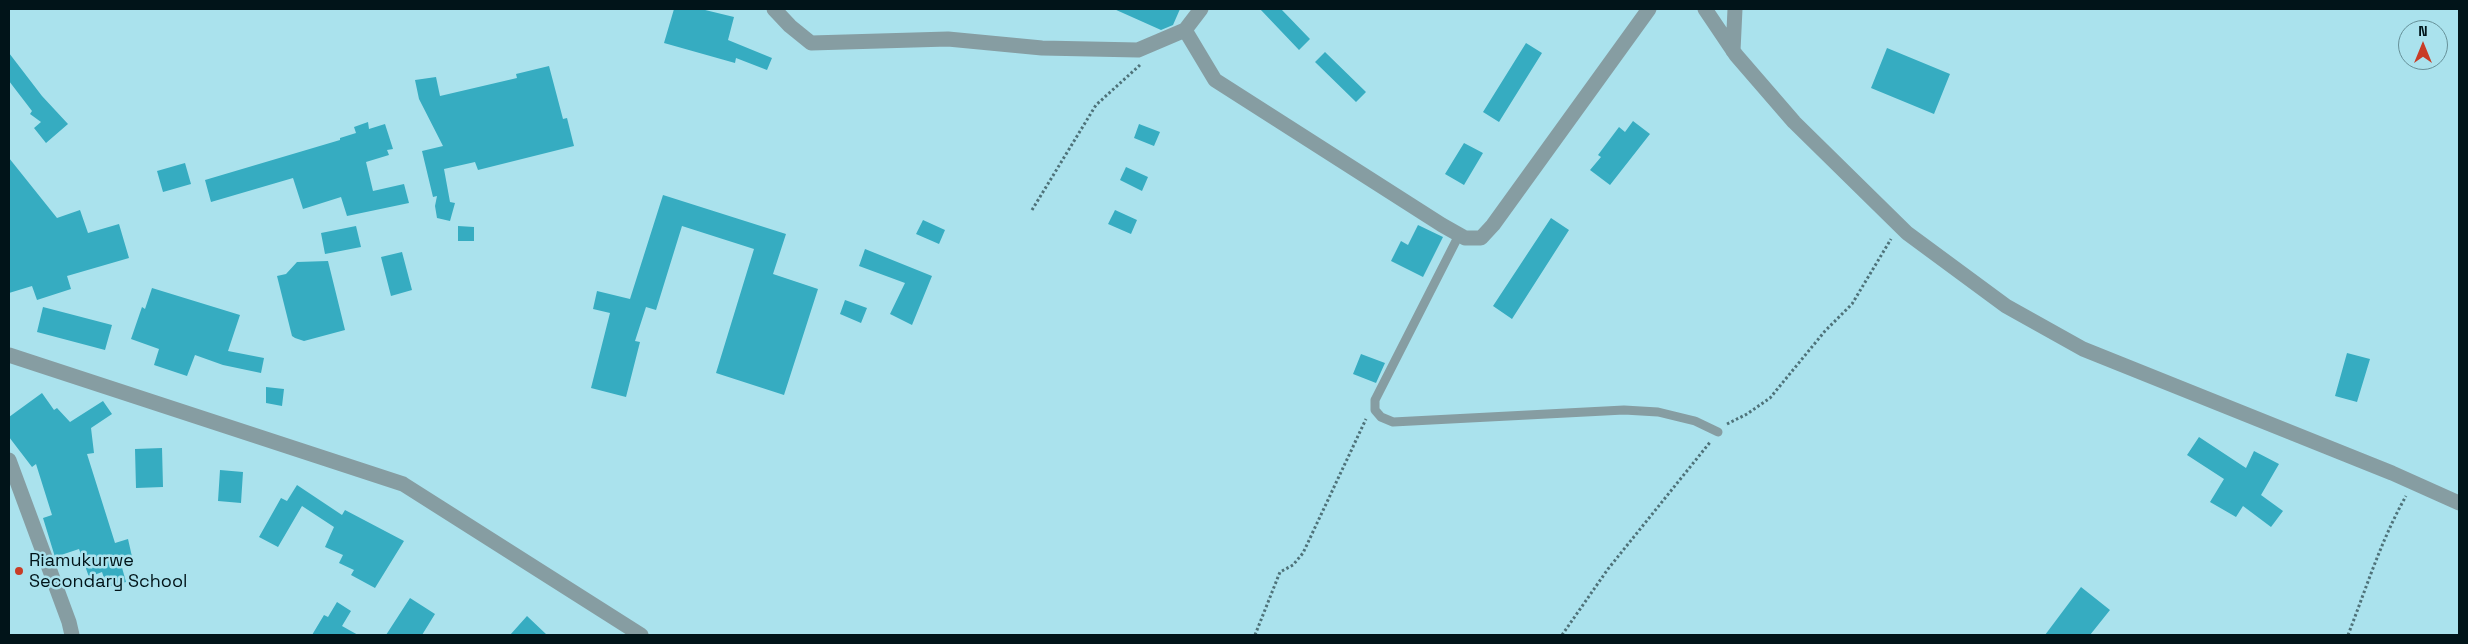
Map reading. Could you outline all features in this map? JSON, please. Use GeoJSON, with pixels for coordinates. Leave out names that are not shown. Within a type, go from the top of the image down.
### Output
{"type":"FeatureCollection","features":[{"type":"Feature","properties":{"kind":"street"},"geometry":{"type":"LineString","coordinates":[[774,9],[790,26],[811,43],[948,39],[1042,48],[1138,50],[1185,30],[1201,9]]}},
{"type":"Feature","properties":{"kind":"street"},"geometry":{"type":"LineString","coordinates":[[1185,30],[1215,80],[1459,235],[1465,238],[1481,238],[1493,225],[1649,9]]}},
{"type":"Feature","properties":{"kind":"street"},"geometry":{"type":"LineString","coordinates":[[1705,9],[1733,50],[1794,122],[1907,233],[2006,306],[2083,349],[2459,503]]}},
{"type":"Feature","properties":{"kind":"street"},"geometry":{"type":"LineString","coordinates":[[1733,50],[1735,9]]}},
{"type":"Feature","properties":{"kind":"street"},"geometry":{"type":"LineString","coordinates":[[10,359],[403,484],[641,635]]}},
{"type":"Feature","properties":{"kind":"street"},"geometry":{"type":"LineString","coordinates":[[9,460],[69,622],[72,635]]}},
{"type":"Feature","properties":{"kind":"street"},"geometry":{"type":"LineString","coordinates":[[2444,496],[2459,499]]}},
{"type":"Feature","properties":{"kind":"lane"},"geometry":{"type":"LineString","coordinates":[[1459,235],[1375,400],[1375,410],[1382,417],[1393,422],[1588,411],[1658,412],[1695,421],[1718,432]]}},
{"type":"Feature","properties":{"kind":"path"},"geometry":{"type":"LineString","coordinates":[[1032,210],[1096,105],[1132,75],[1151,44]]}},
{"type":"Feature","properties":{"kind":"path"},"geometry":{"type":"LineString","coordinates":[[1255,635],[1280,572],[1292,566],[1303,553],[1366,419],[1375,410]]}},
{"type":"Feature","properties":{"kind":"path"},"geometry":{"type":"LineString","coordinates":[[2348,635],[2394,517],[2414,483]]}},
{"type":"Feature","properties":{"kind":"building"},"geometry":{"type":"Polygon","coordinates":[[[674,9],[701,9],[734,17],[728,40],[772,58],[767,70],[736,58],[735,63],[664,43],[674,9]]]}},
{"type":"Feature","properties":{"kind":"building"},"geometry":{"type":"Polygon","coordinates":[[[1114,9],[1180,9],[1173,25],[1161,30],[1114,9]]]}},
{"type":"Feature","properties":{"kind":"building"},"geometry":{"type":"Polygon","coordinates":[[[1260,9],[1281,9],[1310,39],[1299,50],[1260,9]]]}},
{"type":"Feature","properties":{"kind":"building"},"geometry":{"type":"Polygon","coordinates":[[[1526,43],[1542,53],[1499,122],[1483,112],[1526,43]]]}},
{"type":"Feature","properties":{"kind":"building"},"geometry":{"type":"Polygon","coordinates":[[[1887,48],[1950,74],[1934,114],[1871,88],[1887,48]]]}},
{"type":"Feature","properties":{"kind":"building"},"geometry":{"type":"Polygon","coordinates":[[[1325,52],[1366,92],[1356,102],[1315,62],[1325,52]]]}},
{"type":"Feature","properties":{"kind":"building"},"geometry":{"type":"Polygon","coordinates":[[[9,53],[42,96],[68,124],[46,143],[34,128],[41,122],[30,114],[32,111],[9,81],[9,53]]]}},
{"type":"Feature","properties":{"kind":"building"},"geometry":{"type":"Polygon","coordinates":[[[549,66],[563,119],[567,118],[574,146],[478,170],[475,162],[444,169],[450,202],[455,203],[450,221],[437,218],[435,206],[437,196],[433,197],[422,151],[443,146],[419,99],[415,80],[436,77],[440,96],[517,78],[516,74],[549,66]]]}},
{"type":"Feature","properties":{"kind":"building"},"geometry":{"type":"Polygon","coordinates":[[[1633,121],[1650,134],[1610,185],[1590,170],[1601,157],[1598,155],[1619,127],[1625,132],[1633,121]]]}},
{"type":"Feature","properties":{"kind":"building"},"geometry":{"type":"Polygon","coordinates":[[[368,122],[369,129],[385,124],[393,149],[387,150],[389,155],[366,162],[373,191],[404,184],[409,203],[347,216],[341,197],[303,209],[293,178],[211,202],[205,180],[340,140],[340,138],[356,133],[354,127],[368,122]]]}},
{"type":"Feature","properties":{"kind":"building"},"geometry":{"type":"Polygon","coordinates":[[[1139,124],[1160,132],[1154,146],[1134,138],[1139,124]]]}},
{"type":"Feature","properties":{"kind":"building"},"geometry":{"type":"Polygon","coordinates":[[[1464,143],[1483,153],[1464,185],[1445,174],[1464,143]]]}},
{"type":"Feature","properties":{"kind":"building"},"geometry":{"type":"Polygon","coordinates":[[[9,158],[57,218],[80,210],[88,233],[119,224],[129,258],[67,276],[71,289],[37,300],[32,286],[9,293],[9,158]]]}},
{"type":"Feature","properties":{"kind":"building"},"geometry":{"type":"Polygon","coordinates":[[[185,163],[191,184],[163,192],[157,171],[185,163]]]}},
{"type":"Feature","properties":{"kind":"building"},"geometry":{"type":"Polygon","coordinates":[[[1126,167],[1148,177],[1142,191],[1120,180],[1126,167]]]}},
{"type":"Feature","properties":{"kind":"building"},"geometry":{"type":"Polygon","coordinates":[[[663,195],[786,234],[773,274],[818,289],[784,395],[716,373],[754,249],[682,226],[656,310],[646,307],[635,341],[640,342],[626,397],[591,388],[610,313],[593,309],[597,291],[630,299],[663,195]]]}},
{"type":"Feature","properties":{"kind":"building"},"geometry":{"type":"Polygon","coordinates":[[[1115,210],[1137,220],[1131,234],[1108,224],[1115,210]]]}},
{"type":"Feature","properties":{"kind":"building"},"geometry":{"type":"Polygon","coordinates":[[[1551,218],[1569,230],[1512,319],[1493,306],[1551,218]]]}},
{"type":"Feature","properties":{"kind":"building"},"geometry":{"type":"Polygon","coordinates":[[[923,220],[945,230],[939,244],[916,234],[923,220]]]}},
{"type":"Feature","properties":{"kind":"building"},"geometry":{"type":"Polygon","coordinates":[[[1418,225],[1443,237],[1423,277],[1391,261],[1401,241],[1408,245],[1418,225]]]}},
{"type":"Feature","properties":{"kind":"building"},"geometry":{"type":"Polygon","coordinates":[[[356,226],[361,247],[325,254],[321,233],[356,226]]]}},
{"type":"Feature","properties":{"kind":"building"},"geometry":{"type":"Polygon","coordinates":[[[458,226],[474,227],[474,241],[458,241],[458,226]]]}},
{"type":"Feature","properties":{"kind":"building"},"geometry":{"type":"Polygon","coordinates":[[[865,249],[932,276],[912,325],[890,314],[905,283],[859,266],[865,249]]]}},
{"type":"Feature","properties":{"kind":"building"},"geometry":{"type":"Polygon","coordinates":[[[402,252],[412,290],[391,296],[381,257],[402,252]]]}},
{"type":"Feature","properties":{"kind":"building"},"geometry":{"type":"Polygon","coordinates":[[[328,261],[345,330],[304,341],[295,338],[292,336],[277,276],[286,274],[297,262],[328,261]]]}},
{"type":"Feature","properties":{"kind":"building"},"geometry":{"type":"Polygon","coordinates":[[[152,288],[240,315],[228,351],[264,358],[261,373],[223,365],[195,355],[187,376],[154,365],[159,349],[131,339],[142,307],[145,309],[152,288]]]}},
{"type":"Feature","properties":{"kind":"building"},"geometry":{"type":"Polygon","coordinates":[[[845,300],[867,308],[861,323],[840,314],[845,300]]]}},
{"type":"Feature","properties":{"kind":"building"},"geometry":{"type":"Polygon","coordinates":[[[43,307],[112,325],[105,350],[37,332],[43,307]]]}},
{"type":"Feature","properties":{"kind":"building"},"geometry":{"type":"Polygon","coordinates":[[[2347,353],[2370,359],[2357,402],[2335,396],[2347,353]]]}},
{"type":"Feature","properties":{"kind":"building"},"geometry":{"type":"Polygon","coordinates":[[[1361,354],[1385,363],[1376,383],[1353,374],[1361,354]]]}},
{"type":"Feature","properties":{"kind":"building"},"geometry":{"type":"Polygon","coordinates":[[[266,387],[284,389],[282,406],[266,403],[266,387]]]}},
{"type":"Feature","properties":{"kind":"building"},"geometry":{"type":"Polygon","coordinates":[[[42,393],[54,410],[57,408],[70,422],[103,401],[112,414],[91,428],[94,453],[87,454],[115,543],[128,539],[133,561],[121,564],[126,582],[107,587],[102,572],[89,577],[79,549],[55,557],[43,518],[52,515],[36,464],[32,467],[9,437],[9,417],[42,393]]]}},
{"type":"Feature","properties":{"kind":"building"},"geometry":{"type":"Polygon","coordinates":[[[2199,437],[2246,468],[2254,451],[2279,464],[2261,495],[2283,511],[2271,527],[2243,506],[2236,517],[2210,502],[2224,479],[2187,455],[2199,437]]]}},
{"type":"Feature","properties":{"kind":"building"},"geometry":{"type":"Polygon","coordinates":[[[162,448],[163,487],[136,488],[135,449],[162,448]]]}},
{"type":"Feature","properties":{"kind":"building"},"geometry":{"type":"Polygon","coordinates":[[[220,470],[243,472],[241,503],[218,501],[220,470]]]}},
{"type":"Feature","properties":{"kind":"building"},"geometry":{"type":"Polygon","coordinates":[[[297,485],[342,515],[345,510],[404,541],[375,588],[351,575],[354,570],[339,563],[343,555],[325,547],[334,527],[302,506],[278,547],[259,537],[281,498],[287,501],[297,485]]]}},
{"type":"Feature","properties":{"kind":"building"},"geometry":{"type":"Polygon","coordinates":[[[2081,587],[2110,610],[2090,635],[2045,635],[2081,587]]]}},
{"type":"Feature","properties":{"kind":"building"},"geometry":{"type":"Polygon","coordinates":[[[410,598],[435,614],[422,635],[386,635],[410,598]]]}},
{"type":"Feature","properties":{"kind":"building"},"geometry":{"type":"Polygon","coordinates":[[[337,602],[351,611],[342,626],[358,635],[312,635],[324,615],[328,617],[337,602]]]}},
{"type":"Feature","properties":{"kind":"building"},"geometry":{"type":"Polygon","coordinates":[[[527,616],[547,635],[510,635],[527,616]]]}},
{"type":"Feature","properties":{"kind":"place","name":"Riamukurwe Secondary School"},"geometry":{"type":"Point","coordinates":[19,571]}}]}
